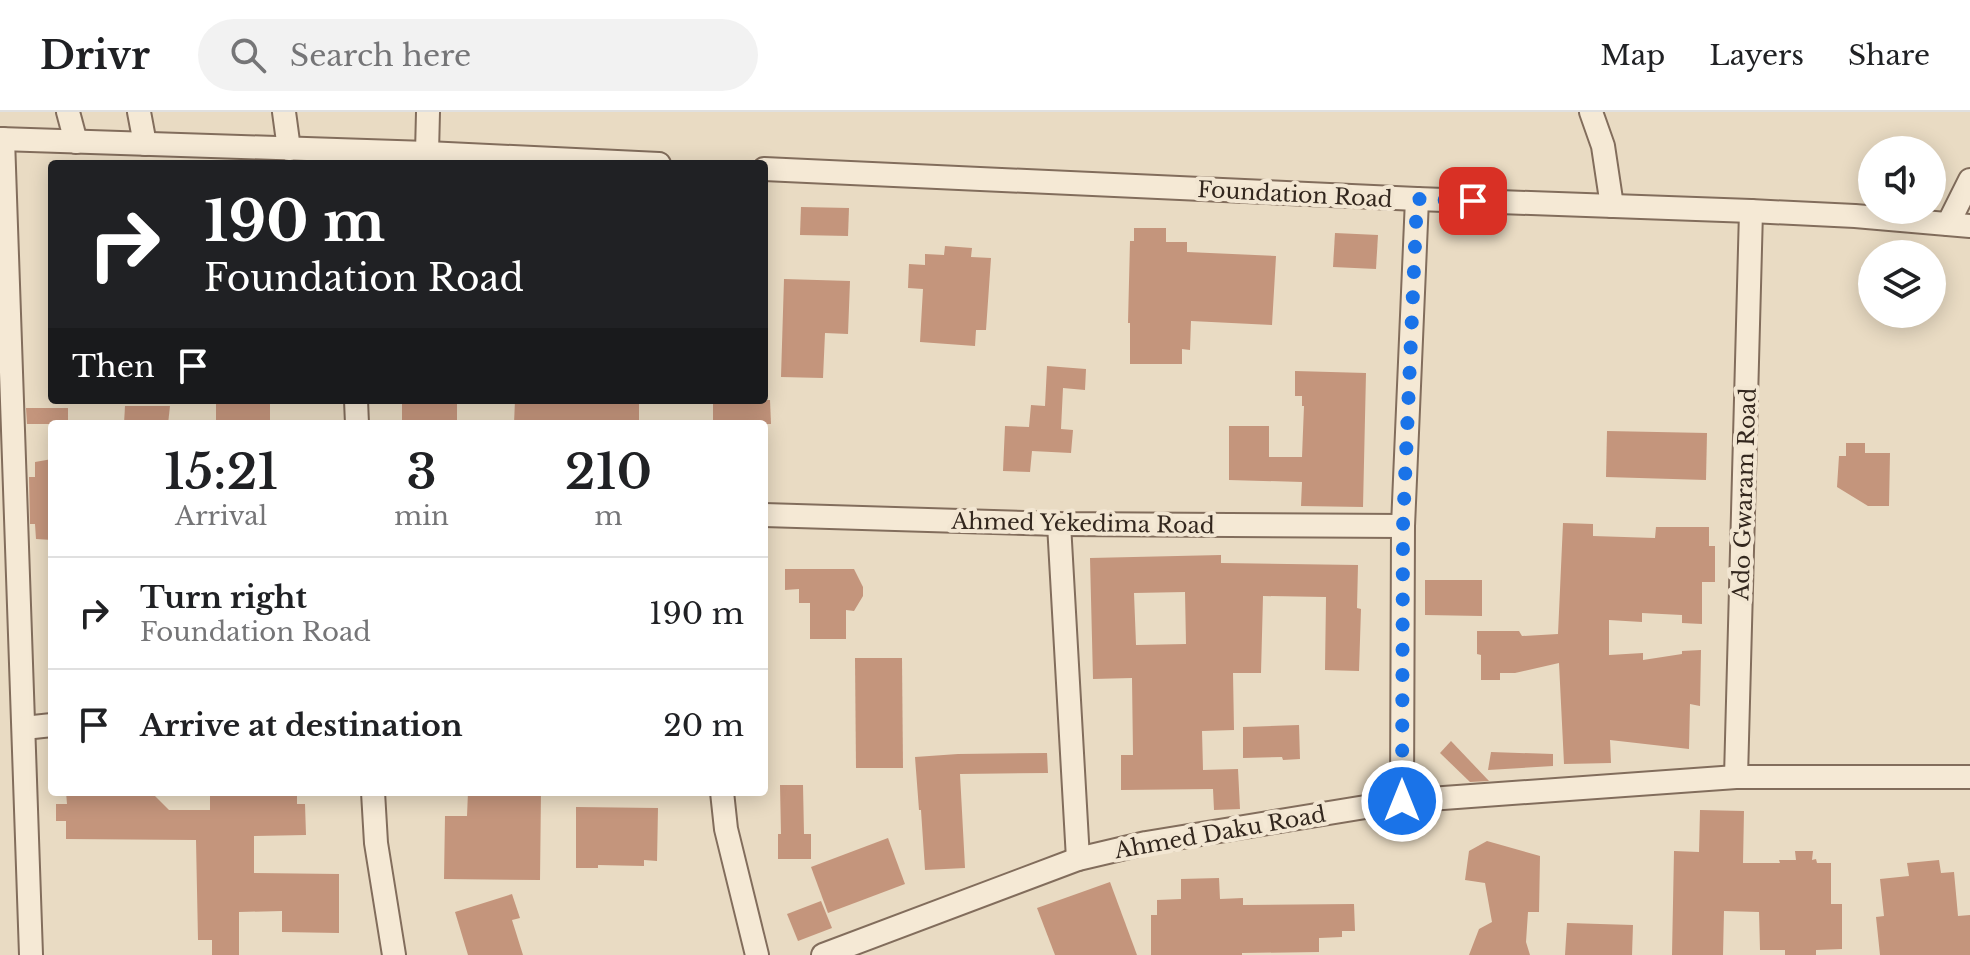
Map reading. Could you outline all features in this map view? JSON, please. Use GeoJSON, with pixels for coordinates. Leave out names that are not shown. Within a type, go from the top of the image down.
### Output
{"type":"FeatureCollection","features":[{"type":"Feature","properties":{"kind":"street"},"geometry":{"type":"LineString","coordinates":[[68,112],[76,142]]}},
{"type":"Feature","properties":{"kind":"street"},"geometry":{"type":"LineString","coordinates":[[139,112],[145,144]]}},
{"type":"Feature","properties":{"kind":"street"},"geometry":{"type":"LineString","coordinates":[[284,112],[289,149]]}},
{"type":"Feature","properties":{"kind":"street"},"geometry":{"type":"LineString","coordinates":[[427,153],[428,112]]}},
{"type":"Feature","properties":{"kind":"street"},"geometry":{"type":"LineString","coordinates":[[1591,112],[1603,146],[1612,206]]}},
{"type":"Feature","properties":{"kind":"street"},"geometry":{"type":"LineString","coordinates":[[31,955],[2,139],[289,149],[343,158],[427,153],[575,160]]}},
{"type":"Feature","properties":{"kind":"street","name":"Foundation Road"},"geometry":{"type":"LineString","coordinates":[[768,169],[1751,211],[1959,225]]}},
{"type":"Feature","properties":{"kind":"street"},"geometry":{"type":"LineString","coordinates":[[1959,225],[1970,180]]}},
{"type":"Feature","properties":{"kind":"street"},"geometry":{"type":"LineString","coordinates":[[1402,801],[1403,526],[1417,199]]}},
{"type":"Feature","properties":{"kind":"street","name":"Ado Gwaram Road"},"geometry":{"type":"LineString","coordinates":[[1736,777],[1751,211]]}},
{"type":"Feature","properties":{"kind":"street"},"geometry":{"type":"LineString","coordinates":[[0,465],[14,444]]}},
{"type":"Feature","properties":{"kind":"street","name":"Ahmed Yekedima Road"},"geometry":{"type":"LineString","coordinates":[[768,515],[1059,524],[1403,526]]}},
{"type":"Feature","properties":{"kind":"street"},"geometry":{"type":"LineString","coordinates":[[1059,524],[1078,859]]}},
{"type":"Feature","properties":{"kind":"street"},"geometry":{"type":"LineString","coordinates":[[24,728],[48,725]]}},
{"type":"Feature","properties":{"kind":"street","name":"Ahmed Daku Road"},"geometry":{"type":"LineString","coordinates":[[823,955],[1078,859],[1146,843],[1402,801],[1736,777],[1970,777]]}},
{"type":"Feature","properties":{"kind":"street"},"geometry":{"type":"LineString","coordinates":[[373,796],[376,843],[394,955]]}},
{"type":"Feature","properties":{"kind":"street"},"geometry":{"type":"LineString","coordinates":[[722,796],[726,829],[757,955]]}},
{"type":"Feature","properties":{"kind":"building"},"geometry":{"type":"Polygon","coordinates":[[[801,207],[849,208],[848,236],[800,235],[801,207]]]}},
{"type":"Feature","properties":{"kind":"building"},"geometry":{"type":"Polygon","coordinates":[[[1134,228],[1166,228],[1166,242],[1187,242],[1187,252],[1276,256],[1272,325],[1191,321],[1190,350],[1182,349],[1182,364],[1130,364],[1130,241],[1134,241],[1134,228]]]}},
{"type":"Feature","properties":{"kind":"building"},"geometry":{"type":"Polygon","coordinates":[[[1335,233],[1378,235],[1376,269],[1333,267],[1335,233]]]}},
{"type":"Feature","properties":{"kind":"building"},"geometry":{"type":"Polygon","coordinates":[[[945,246],[972,248],[971,257],[991,258],[986,330],[976,330],[975,346],[920,342],[923,289],[908,288],[909,264],[925,265],[925,254],[944,255],[945,246]]]}},
{"type":"Feature","properties":{"kind":"building"},"geometry":{"type":"Polygon","coordinates":[[[784,279],[850,281],[848,334],[825,333],[823,378],[781,377],[784,279]]]}},
{"type":"Feature","properties":{"kind":"building"},"geometry":{"type":"Polygon","coordinates":[[[1047,366],[1086,369],[1085,390],[1063,388],[1061,429],[1073,430],[1071,453],[1032,451],[1030,472],[1003,471],[1005,426],[1029,427],[1031,405],[1045,406],[1047,366]]]}},
{"type":"Feature","properties":{"kind":"building"},"geometry":{"type":"Polygon","coordinates":[[[1295,371],[1366,373],[1363,507],[1301,506],[1302,482],[1229,480],[1229,426],[1269,426],[1269,457],[1302,457],[1304,406],[1302,396],[1295,396],[1295,371]]]}},
{"type":"Feature","properties":{"kind":"building"},"geometry":{"type":"Polygon","coordinates":[[[770,400],[771,424],[768,420],[713,420],[713,404],[768,404],[770,400]]]}},
{"type":"Feature","properties":{"kind":"building"},"geometry":{"type":"Polygon","coordinates":[[[216,404],[270,404],[270,420],[216,420],[216,404]]]}},
{"type":"Feature","properties":{"kind":"building"},"geometry":{"type":"Polygon","coordinates":[[[402,404],[457,404],[457,420],[402,420],[402,404]]]}},
{"type":"Feature","properties":{"kind":"building"},"geometry":{"type":"Polygon","coordinates":[[[515,404],[639,404],[639,420],[514,420],[515,404]]]}},
{"type":"Feature","properties":{"kind":"building"},"geometry":{"type":"Polygon","coordinates":[[[125,406],[170,406],[168,420],[124,420],[125,406]]]}},
{"type":"Feature","properties":{"kind":"building"},"geometry":{"type":"Polygon","coordinates":[[[26,408],[68,408],[68,420],[27,424],[26,408]]]}},
{"type":"Feature","properties":{"kind":"building"},"geometry":{"type":"Polygon","coordinates":[[[1607,431],[1707,433],[1706,480],[1606,477],[1607,431]]]}},
{"type":"Feature","properties":{"kind":"building"},"geometry":{"type":"Polygon","coordinates":[[[1846,443],[1865,443],[1865,453],[1890,453],[1889,506],[1868,506],[1837,487],[1839,456],[1846,456],[1846,443]]]}},
{"type":"Feature","properties":{"kind":"building"},"geometry":{"type":"Polygon","coordinates":[[[48,460],[48,540],[36,539],[35,524],[30,524],[29,477],[35,477],[35,462],[48,460]]]}},
{"type":"Feature","properties":{"kind":"building"},"geometry":{"type":"Polygon","coordinates":[[[1563,523],[1593,524],[1593,536],[1655,538],[1656,527],[1709,527],[1709,546],[1715,546],[1715,582],[1702,582],[1702,624],[1682,623],[1682,615],[1642,613],[1642,622],[1609,620],[1609,655],[1643,653],[1643,660],[1701,650],[1700,706],[1690,704],[1689,749],[1610,740],[1611,763],[1564,764],[1559,663],[1515,673],[1500,673],[1500,680],[1481,680],[1477,631],[1519,631],[1522,636],[1558,634],[1563,523]]]}},
{"type":"Feature","properties":{"kind":"building"},"geometry":{"type":"Polygon","coordinates":[[[1221,555],[1221,563],[1358,565],[1357,608],[1361,609],[1359,671],[1325,670],[1326,597],[1263,596],[1261,673],[1233,673],[1234,730],[1202,731],[1203,770],[1238,769],[1240,809],[1214,810],[1213,789],[1121,790],[1121,755],[1133,755],[1132,678],[1093,679],[1090,558],[1221,555]],[[1185,592],[1134,593],[1136,645],[1186,644],[1185,592]]]}},
{"type":"Feature","properties":{"kind":"building"},"geometry":{"type":"Polygon","coordinates":[[[785,569],[854,569],[863,587],[863,596],[854,611],[846,610],[846,639],[810,639],[810,603],[799,603],[799,589],[785,590],[785,569]]]}},
{"type":"Feature","properties":{"kind":"building"},"geometry":{"type":"Polygon","coordinates":[[[1425,580],[1482,580],[1482,616],[1425,615],[1425,580]]]}},
{"type":"Feature","properties":{"kind":"building"},"geometry":{"type":"Polygon","coordinates":[[[855,658],[902,658],[903,768],[856,768],[855,658]]]}},
{"type":"Feature","properties":{"kind":"building"},"geometry":{"type":"Polygon","coordinates":[[[1299,725],[1300,759],[1243,758],[1243,727],[1299,725]]]}},
{"type":"Feature","properties":{"kind":"building"},"geometry":{"type":"Polygon","coordinates":[[[1451,741],[1489,781],[1470,782],[1440,753],[1451,741]]]}},
{"type":"Feature","properties":{"kind":"building"},"geometry":{"type":"Polygon","coordinates":[[[1491,752],[1553,754],[1553,766],[1488,770],[1491,752]]]}},
{"type":"Feature","properties":{"kind":"building"},"geometry":{"type":"Polygon","coordinates":[[[1047,753],[1048,773],[960,774],[965,868],[925,870],[915,757],[1047,753]]]}},
{"type":"Feature","properties":{"kind":"building"},"geometry":{"type":"Polygon","coordinates":[[[780,785],[803,785],[804,834],[811,834],[811,859],[778,859],[780,785]]]}},
{"type":"Feature","properties":{"kind":"building"},"geometry":{"type":"Polygon","coordinates":[[[66,796],[155,796],[169,810],[210,810],[210,796],[297,796],[297,804],[305,804],[306,835],[254,836],[254,873],[339,874],[339,933],[282,932],[282,911],[239,912],[239,955],[212,955],[212,940],[198,940],[196,840],[66,839],[66,821],[56,821],[56,804],[67,804],[66,796]]]}},
{"type":"Feature","properties":{"kind":"building"},"geometry":{"type":"Polygon","coordinates":[[[468,796],[541,796],[540,880],[444,879],[445,816],[467,816],[468,796]]]}},
{"type":"Feature","properties":{"kind":"building"},"geometry":{"type":"Polygon","coordinates":[[[576,807],[658,808],[657,861],[644,860],[644,866],[576,868],[576,807]]]}},
{"type":"Feature","properties":{"kind":"building"},"geometry":{"type":"Polygon","coordinates":[[[1700,810],[1744,811],[1743,863],[1780,863],[1779,860],[1796,860],[1795,851],[1813,851],[1812,860],[1831,863],[1831,904],[1842,904],[1842,949],[1816,950],[1816,955],[1785,955],[1785,950],[1760,950],[1759,912],[1724,911],[1723,955],[1672,955],[1674,851],[1699,852],[1700,810]]]}},
{"type":"Feature","properties":{"kind":"building"},"geometry":{"type":"Polygon","coordinates":[[[888,838],[905,884],[828,913],[811,867],[888,838]]]}},
{"type":"Feature","properties":{"kind":"building"},"geometry":{"type":"Polygon","coordinates":[[[1487,841],[1540,856],[1539,912],[1528,912],[1526,942],[1530,955],[1469,955],[1479,929],[1492,922],[1485,883],[1465,880],[1469,851],[1487,841]]]}},
{"type":"Feature","properties":{"kind":"building"},"geometry":{"type":"Polygon","coordinates":[[[1939,860],[1941,873],[1954,872],[1958,916],[1970,915],[1970,955],[1880,955],[1876,917],[1884,916],[1880,879],[1909,876],[1907,863],[1939,860]]]}},
{"type":"Feature","properties":{"kind":"building"},"geometry":{"type":"Polygon","coordinates":[[[1219,878],[1220,899],[1243,898],[1243,905],[1354,904],[1355,931],[1342,931],[1342,937],[1319,938],[1319,952],[1151,955],[1151,915],[1157,915],[1157,900],[1181,899],[1181,879],[1219,878]]]}},
{"type":"Feature","properties":{"kind":"building"},"geometry":{"type":"Polygon","coordinates":[[[1110,882],[1137,955],[1055,955],[1037,908],[1110,882]]]}},
{"type":"Feature","properties":{"kind":"building"},"geometry":{"type":"Polygon","coordinates":[[[512,894],[520,918],[512,920],[523,955],[468,955],[455,912],[512,894]]]}},
{"type":"Feature","properties":{"kind":"building"},"geometry":{"type":"Polygon","coordinates":[[[821,901],[832,928],[798,941],[787,914],[821,901]]]}},
{"type":"Feature","properties":{"kind":"building"},"geometry":{"type":"Polygon","coordinates":[[[1567,923],[1633,925],[1632,955],[1565,955],[1567,923]]]}},
{"type":"Feature","properties":{"kind":"route"},"geometry":{"type":"LineString","coordinates":[[1402,801],[1403,526],[1417,199],[1473,201]]}}]}
